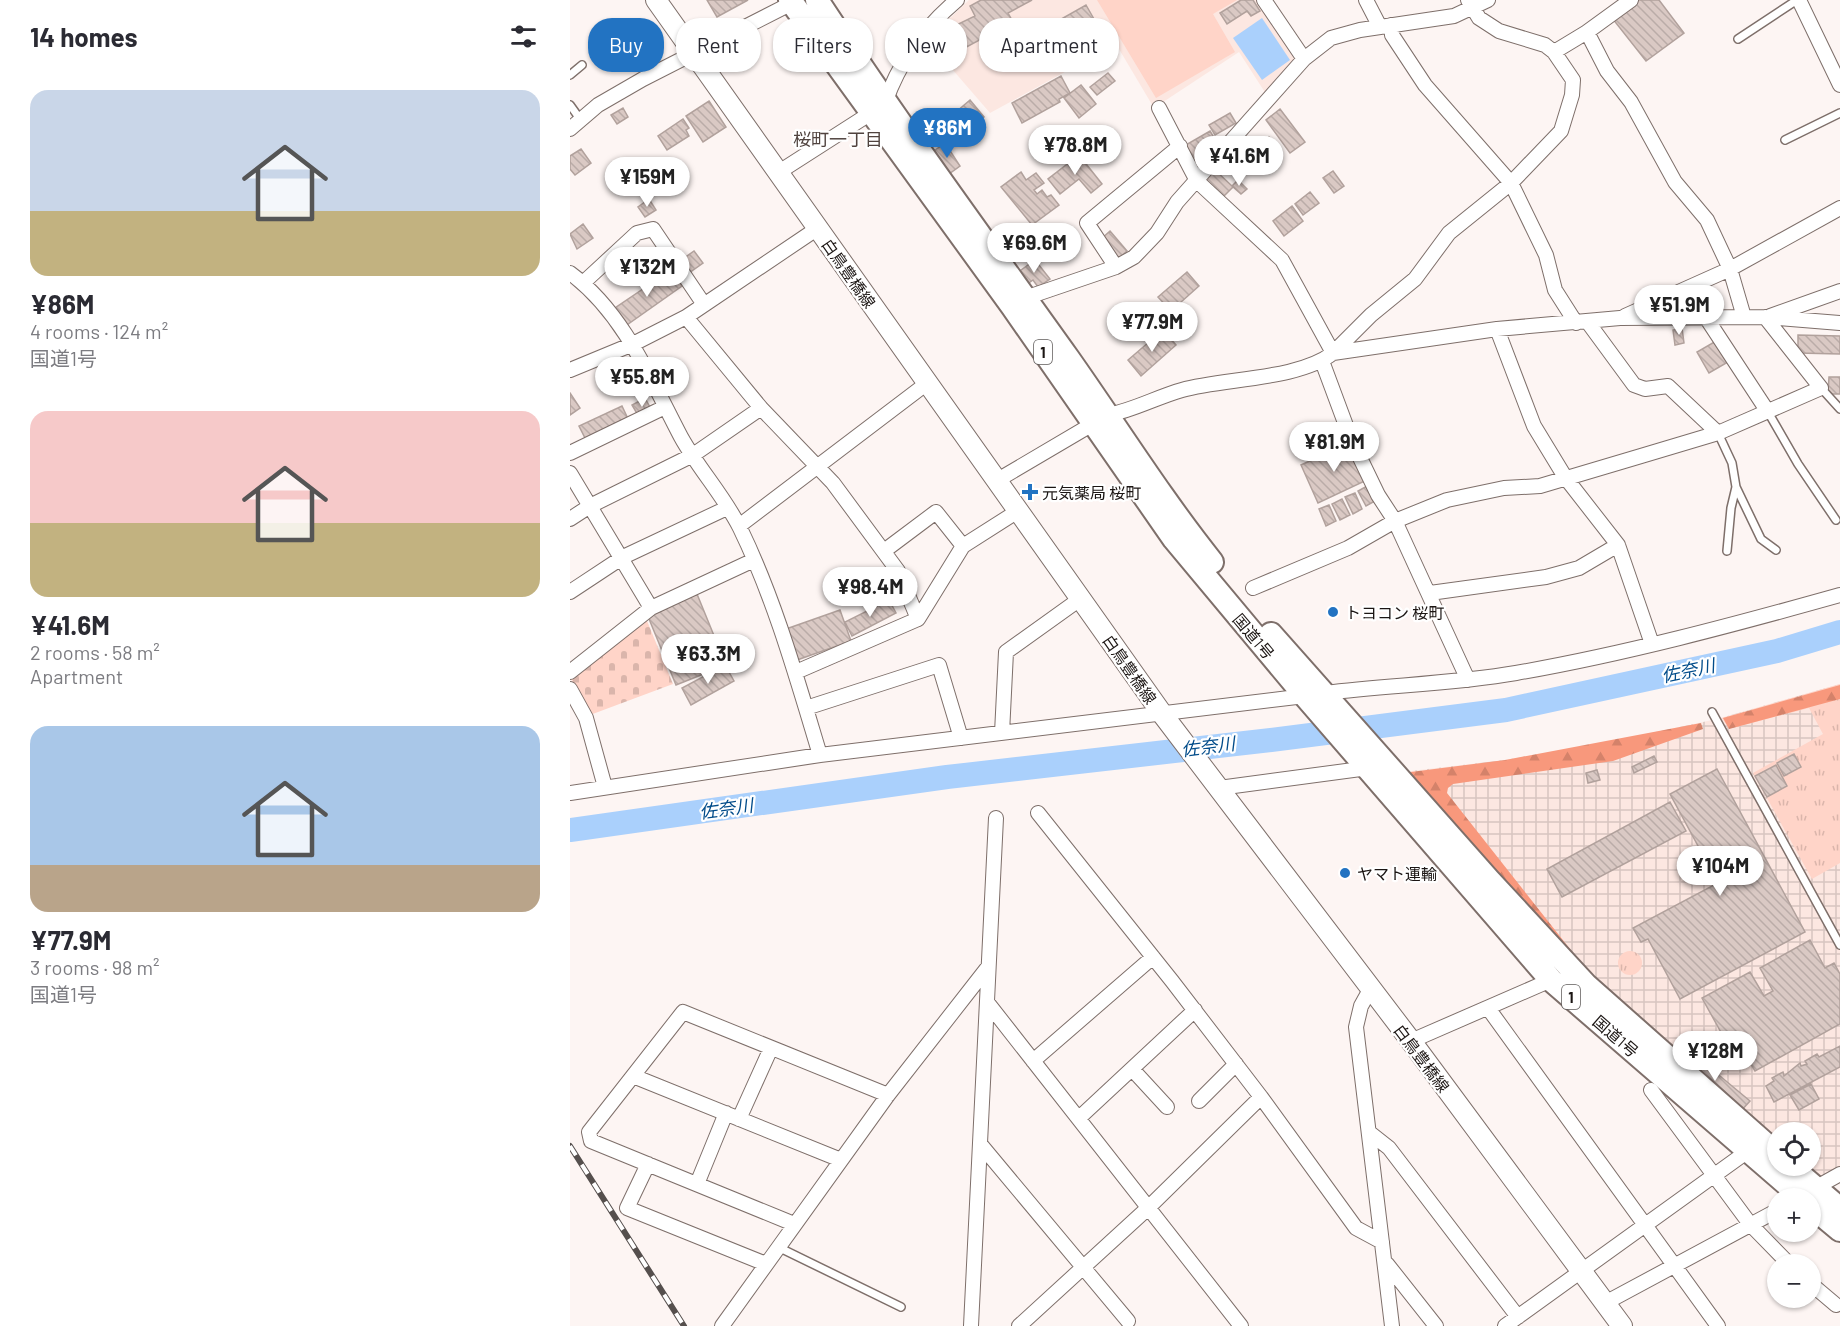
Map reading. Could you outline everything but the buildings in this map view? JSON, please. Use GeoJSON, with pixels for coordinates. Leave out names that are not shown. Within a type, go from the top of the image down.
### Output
{"type":"FeatureCollection","features":[{"type":"Feature","properties":{"kind":"highway","name":"国道1号"},"geometry":{"type":"LineString","coordinates":[[817,0],[878,108],[1012,306],[1100,419]]}},
{"type":"Feature","properties":{"kind":"highway","name":"国道1号"},"geometry":{"type":"LineString","coordinates":[[791,1],[878,108],[1025,298],[1173,539],[1315,694],[1376,765],[1551,980],[1748,1151],[1795,1188]]}},
{"type":"Feature","properties":{"kind":"highway","name":"国道1号"},"geometry":{"type":"LineString","coordinates":[[1376,765],[1586,985],[1767,1145]]}},
{"type":"Feature","properties":{"kind":"highway","name":"国道1号"},"geometry":{"type":"LineString","coordinates":[[1821,1202],[1840,1209]]}},
{"type":"Feature","properties":{"kind":"highway","name":"国道1号"},"geometry":{"type":"LineString","coordinates":[[1821,1212],[1840,1230]]}},
{"type":"Feature","properties":{"kind":"main road","name":"白鳥豊橋線"},"geometry":{"type":"LineString","coordinates":[[656,0],[676,30]]}},
{"type":"Feature","properties":{"kind":"main road","name":"白鳥豊橋線"},"geometry":{"type":"LineString","coordinates":[[705,72],[779,172],[926,384],[1163,715],[1411,1041],[1622,1326]]}},
{"type":"Feature","properties":{"kind":"street"},"geometry":{"type":"LineString","coordinates":[[779,172],[878,108],[906,57],[939,15],[957,0]]}},
{"type":"Feature","properties":{"kind":"street"},"geometry":{"type":"LineString","coordinates":[[1264,0],[1304,59]]}},
{"type":"Feature","properties":{"kind":"street"},"geometry":{"type":"LineString","coordinates":[[1366,0],[1425,85],[1511,183],[1546,255],[1555,290],[1581,322],[1634,385],[1645,389],[1668,386],[1718,433]]}},
{"type":"Feature","properties":{"kind":"street"},"geometry":{"type":"LineString","coordinates":[[1025,298],[1116,267],[1134,257],[1157,233],[1177,202],[1304,59],[1331,38],[1385,26],[1454,16],[1470,5],[1488,0]]}},
{"type":"Feature","properties":{"kind":"street"},"geometry":{"type":"LineString","coordinates":[[1554,52],[1587,32],[1631,0]]}},
{"type":"Feature","properties":{"kind":"street"},"geometry":{"type":"LineString","coordinates":[[1798,0],[1840,85]]}},
{"type":"Feature","properties":{"kind":"street"},"geometry":{"type":"LineString","coordinates":[[760,18],[791,1]]}},
{"type":"Feature","properties":{"kind":"street"},"geometry":{"type":"LineString","coordinates":[[1328,357],[1371,315],[1414,279],[1449,233],[1511,183],[1561,131],[1572,95],[1573,80],[1554,52],[1545,45],[1499,31],[1479,18],[1470,5]]}},
{"type":"Feature","properties":{"kind":"street"},"geometry":{"type":"LineString","coordinates":[[1587,32],[1607,71],[1631,102],[1675,182],[1707,220],[1730,269],[1743,317]]}},
{"type":"Feature","properties":{"kind":"street"},"geometry":{"type":"LineString","coordinates":[[570,129],[580,118],[643,79],[676,63]]}},
{"type":"Feature","properties":{"kind":"street"},"geometry":{"type":"LineString","coordinates":[[1159,108],[1197,181],[1282,260],[1328,357],[1351,439],[1430,593],[1468,680]]}},
{"type":"Feature","properties":{"kind":"street"},"geometry":{"type":"LineString","coordinates":[[1116,267],[1087,223],[1180,146]]}},
{"type":"Feature","properties":{"kind":"street"},"geometry":{"type":"LineString","coordinates":[[1620,318],[1730,269],[1840,208]]}},
{"type":"Feature","properties":{"kind":"street"},"geometry":{"type":"LineString","coordinates":[[570,370],[633,344],[686,317],[703,303],[818,228]]}},
{"type":"Feature","properties":{"kind":"street"},"geometry":{"type":"LineString","coordinates":[[583,283],[637,233],[653,229],[703,303]]}},
{"type":"Feature","properties":{"kind":"street"},"geometry":{"type":"LineString","coordinates":[[570,273],[583,283],[633,344],[665,407],[739,526],[796,672],[820,754]]}},
{"type":"Feature","properties":{"kind":"street"},"geometry":{"type":"LineString","coordinates":[[1765,317],[1840,291]]}},
{"type":"Feature","properties":{"kind":"street"},"geometry":{"type":"LineString","coordinates":[[686,317],[761,408],[833,483],[898,571],[918,619]]}},
{"type":"Feature","properties":{"kind":"street"},"geometry":{"type":"LineString","coordinates":[[996,481],[1100,419],[1126,412],[1180,390],[1274,374],[1328,357],[1497,329],[1620,318],[1765,317],[1840,323]]}},
{"type":"Feature","properties":{"kind":"street"},"geometry":{"type":"LineString","coordinates":[[1253,588],[1348,549],[1395,521],[1447,500],[1504,488],[1540,486],[1718,433],[1821,388],[1765,317]]}},
{"type":"Feature","properties":{"kind":"street"},"geometry":{"type":"LineString","coordinates":[[1707,319],[1768,412]]}},
{"type":"Feature","properties":{"kind":"street"},"geometry":{"type":"LineString","coordinates":[[1497,329],[1534,426],[1565,477],[1617,545],[1652,644]]}},
{"type":"Feature","properties":{"kind":"street"},"geometry":{"type":"LineString","coordinates":[[739,526],[926,384]]}},
{"type":"Feature","properties":{"kind":"street"},"geometry":{"type":"LineString","coordinates":[[570,453],[665,407]]}},
{"type":"Feature","properties":{"kind":"street"},"geometry":{"type":"LineString","coordinates":[[570,519],[590,506],[693,455],[761,408]]}},
{"type":"Feature","properties":{"kind":"street"},"geometry":{"type":"LineString","coordinates":[[570,473],[651,608]]}},
{"type":"Feature","properties":{"kind":"street"},"geometry":{"type":"LineString","coordinates":[[570,592],[622,557],[727,508]]}},
{"type":"Feature","properties":{"kind":"street"},"geometry":{"type":"LineString","coordinates":[[796,672],[918,619],[963,546],[1018,511]]}},
{"type":"Feature","properties":{"kind":"street"},"geometry":{"type":"LineString","coordinates":[[884,551],[936,512],[963,546]]}},
{"type":"Feature","properties":{"kind":"street"},"geometry":{"type":"LineString","coordinates":[[1430,593],[1546,577],[1579,568],[1617,545]]}},
{"type":"Feature","properties":{"kind":"street"},"geometry":{"type":"LineString","coordinates":[[570,672],[651,608],[754,560]]}},
{"type":"Feature","properties":{"kind":"street"},"geometry":{"type":"LineString","coordinates":[[570,793],[820,754],[1163,715],[1315,694],[1468,680],[1708,632],[1840,595]]}},
{"type":"Feature","properties":{"kind":"street"},"geometry":{"type":"LineString","coordinates":[[1002,734],[1006,652],[1080,599]]}},
{"type":"Feature","properties":{"kind":"street"},"geometry":{"type":"LineString","coordinates":[[806,708],[939,665],[961,738]]}},
{"type":"Feature","properties":{"kind":"street"},"geometry":{"type":"LineString","coordinates":[[570,689],[586,718],[605,787]]}},
{"type":"Feature","properties":{"kind":"street"},"geometry":{"type":"LineString","coordinates":[[1219,788],[1376,765]]}},
{"type":"Feature","properties":{"kind":"street"},"geometry":{"type":"LineString","coordinates":[[1038,813],[1195,1010],[1356,1228],[1382,1242]]}},
{"type":"Feature","properties":{"kind":"street"},"geometry":{"type":"LineString","coordinates":[[971,1326],[996,818]]}},
{"type":"Feature","properties":{"kind":"street"},"geometry":{"type":"LineString","coordinates":[[1033,1060],[1153,957]]}},
{"type":"Feature","properties":{"kind":"street"},"geometry":{"type":"LineString","coordinates":[[722,1326],[888,1095],[988,966]]}},
{"type":"Feature","properties":{"kind":"street"},"geometry":{"type":"LineString","coordinates":[[1411,1041],[1551,980]]}},
{"type":"Feature","properties":{"kind":"street"},"geometry":{"type":"LineString","coordinates":[[1371,988],[1361,1006],[1356,1027],[1392,1326]]}},
{"type":"Feature","properties":{"kind":"street"},"geometry":{"type":"LineString","coordinates":[[987,1002],[1242,1326]]}},
{"type":"Feature","properties":{"kind":"street"},"geometry":{"type":"LineString","coordinates":[[1488,1008],[1718,1326]]}},
{"type":"Feature","properties":{"kind":"street"},"geometry":{"type":"LineString","coordinates":[[1079,1118],[1195,1010]]}},
{"type":"Feature","properties":{"kind":"street"},"geometry":{"type":"LineString","coordinates":[[794,1224],[591,1141],[589,1132],[683,1012],[888,1095]]}},
{"type":"Feature","properties":{"kind":"street"},"geometry":{"type":"LineString","coordinates":[[697,1184],[771,1048]]}},
{"type":"Feature","properties":{"kind":"street"},"geometry":{"type":"LineString","coordinates":[[1199,1101],[1236,1064]]}},
{"type":"Feature","properties":{"kind":"street"},"geometry":{"type":"LineString","coordinates":[[1132,1069],[1167,1107]]}},
{"type":"Feature","properties":{"kind":"street"},"geometry":{"type":"LineString","coordinates":[[633,1076],[841,1160]]}},
{"type":"Feature","properties":{"kind":"street"},"geometry":{"type":"LineString","coordinates":[[1651,1090],[1750,1224],[1779,1254]]}},
{"type":"Feature","properties":{"kind":"street"},"geometry":{"type":"LineString","coordinates":[[1019,1326],[1148,1208],[1261,1097]]}},
{"type":"Feature","properties":{"kind":"street"},"geometry":{"type":"LineString","coordinates":[[1370,1133],[1389,1148],[1518,1317]]}},
{"type":"Feature","properties":{"kind":"street"},"geometry":{"type":"LineString","coordinates":[[981,1145],[1083,1266],[1127,1324]]}},
{"type":"Feature","properties":{"kind":"street"},"geometry":{"type":"LineString","coordinates":[[1505,1326],[1748,1151]]}},
{"type":"Feature","properties":{"kind":"street"},"geometry":{"type":"LineString","coordinates":[[648,1164],[627,1208],[766,1264]]}},
{"type":"Feature","properties":{"kind":"street"},"geometry":{"type":"LineString","coordinates":[[1819,1188],[1840,1174]]}},
{"type":"Feature","properties":{"kind":"street"},"geometry":{"type":"LineString","coordinates":[[1605,1303],[1767,1216]]}},
{"type":"Feature","properties":{"kind":"street"},"geometry":{"type":"LineString","coordinates":[[1386,1264],[1436,1326]]}},
{"type":"Feature","properties":{"kind":"street"},"geometry":{"type":"LineString","coordinates":[[1821,1292],[1836,1305]]}},
{"type":"Feature","properties":{"kind":"lane"},"geometry":{"type":"LineString","coordinates":[[1738,39],[1798,0]]}},
{"type":"Feature","properties":{"kind":"lane"},"geometry":{"type":"LineString","coordinates":[[570,75],[582,65]]}},
{"type":"Feature","properties":{"kind":"lane"},"geometry":{"type":"LineString","coordinates":[[570,105],[580,118]]}},
{"type":"Feature","properties":{"kind":"lane"},"geometry":{"type":"LineString","coordinates":[[1785,140],[1840,113]]}},
{"type":"Feature","properties":{"kind":"lane"},"geometry":{"type":"LineString","coordinates":[[1821,388],[1840,409]]}},
{"type":"Feature","properties":{"kind":"lane"},"geometry":{"type":"LineString","coordinates":[[1768,412],[1798,464],[1836,520]]}},
{"type":"Feature","properties":{"kind":"lane"},"geometry":{"type":"LineString","coordinates":[[1718,433],[1732,463],[1736,487],[1761,539],[1776,550]]}},
{"type":"Feature","properties":{"kind":"lane"},"geometry":{"type":"LineString","coordinates":[[1727,551],[1731,508],[1736,487]]}},
{"type":"Feature","properties":{"kind":"lane"},"geometry":{"type":"LineString","coordinates":[[1712,712],[1840,945]]}},
{"type":"Feature","properties":{"kind":"lane"},"geometry":{"type":"LineString","coordinates":[[778,1247],[901,1307]]}},
{"type":"Feature","properties":{"kind":"shaded area"},"geometry":{"type":"Polygon","coordinates":[[[969,0],[1260,0],[1302,60],[1268,97],[1239,52],[1154,108],[1119,49],[1119,18],[979,18],[979,72],[1065,72],[990,113],[955,72],[967,72],[967,18],[950,18],[969,0]]]}},
{"type":"Feature","properties":{"kind":"shaded area"},"geometry":{"type":"Polygon","coordinates":[[[1840,684],[1840,1170],[1818,1181],[1812,1176],[1821,1176],[1821,1122],[1767,1122],[1767,1136],[1606,997],[1402,772],[1505,760],[1609,742],[1717,719],[1840,684]]]}},
{"type":"Feature","properties":{"kind":"green space"},"geometry":{"type":"Polygon","coordinates":[[[1097,0],[1237,0],[1213,14],[1235,52],[1156,98],[1119,37],[1119,18],[1108,18],[1097,0]]]}},
{"type":"Feature","properties":{"kind":"green space"},"geometry":{"type":"Polygon","coordinates":[[[645,616],[673,684],[590,715],[570,677],[645,616]]]}},
{"type":"Feature","properties":{"kind":"green space"},"geometry":{"type":"Polygon","coordinates":[[[1840,684],[1840,863],[1812,879],[1753,773],[1823,734],[1809,708],[1729,729],[1722,718],[1840,684]]]}},
{"type":"Feature","properties":{"kind":"green space"},"geometry":{"type":"Polygon","coordinates":[[[1840,685],[1840,699],[1729,729],[1723,718],[1840,685]]]}},
{"type":"Feature","properties":{"kind":"green space"},"geometry":{"type":"Polygon","coordinates":[[[1701,723],[1703,729],[1613,761],[1453,784],[1448,788],[1447,793],[1585,968],[1403,773],[1505,760],[1701,723]]]}},
{"type":"Feature","properties":{"kind":"green space"},"geometry":{"type":"Polygon","coordinates":[[[1630,951],[1635,952],[1641,958],[1641,968],[1635,974],[1630,975],[1625,974],[1619,968],[1618,963],[1619,958],[1625,952],[1630,951]]]}},
{"type":"Feature","properties":{"kind":"water"},"geometry":{"type":"Polygon","coordinates":[[[1262,18],[1290,60],[1262,80],[1233,38],[1262,18]]]}},
{"type":"Feature","properties":{"kind":"waterway","name":"佐奈川"},"geometry":{"type":"LineString","coordinates":[[570,830],[947,777],[1271,740],[1506,710],[1777,651],[1840,632]]}},
{"type":"Feature","properties":{"kind":"railway"},"geometry":{"type":"LineString","coordinates":[[570,1146],[684,1326]]}},
{"type":"Feature","properties":{"kind":"place","name":"元気薬局 桜町"},"geometry":{"type":"Point","coordinates":[1030,492]}},
{"type":"Feature","properties":{"kind":"place","name":"トヨコン 桜町"},"geometry":{"type":"Point","coordinates":[1333,612]}},
{"type":"Feature","properties":{"kind":"place","name":"ヤマト運輸"},"geometry":{"type":"Point","coordinates":[1345,873]}},
{"type":"Feature","properties":{"kind":"district","name":"桜町一丁目"},"geometry":{"type":"Point","coordinates":[838,139]}}]}
